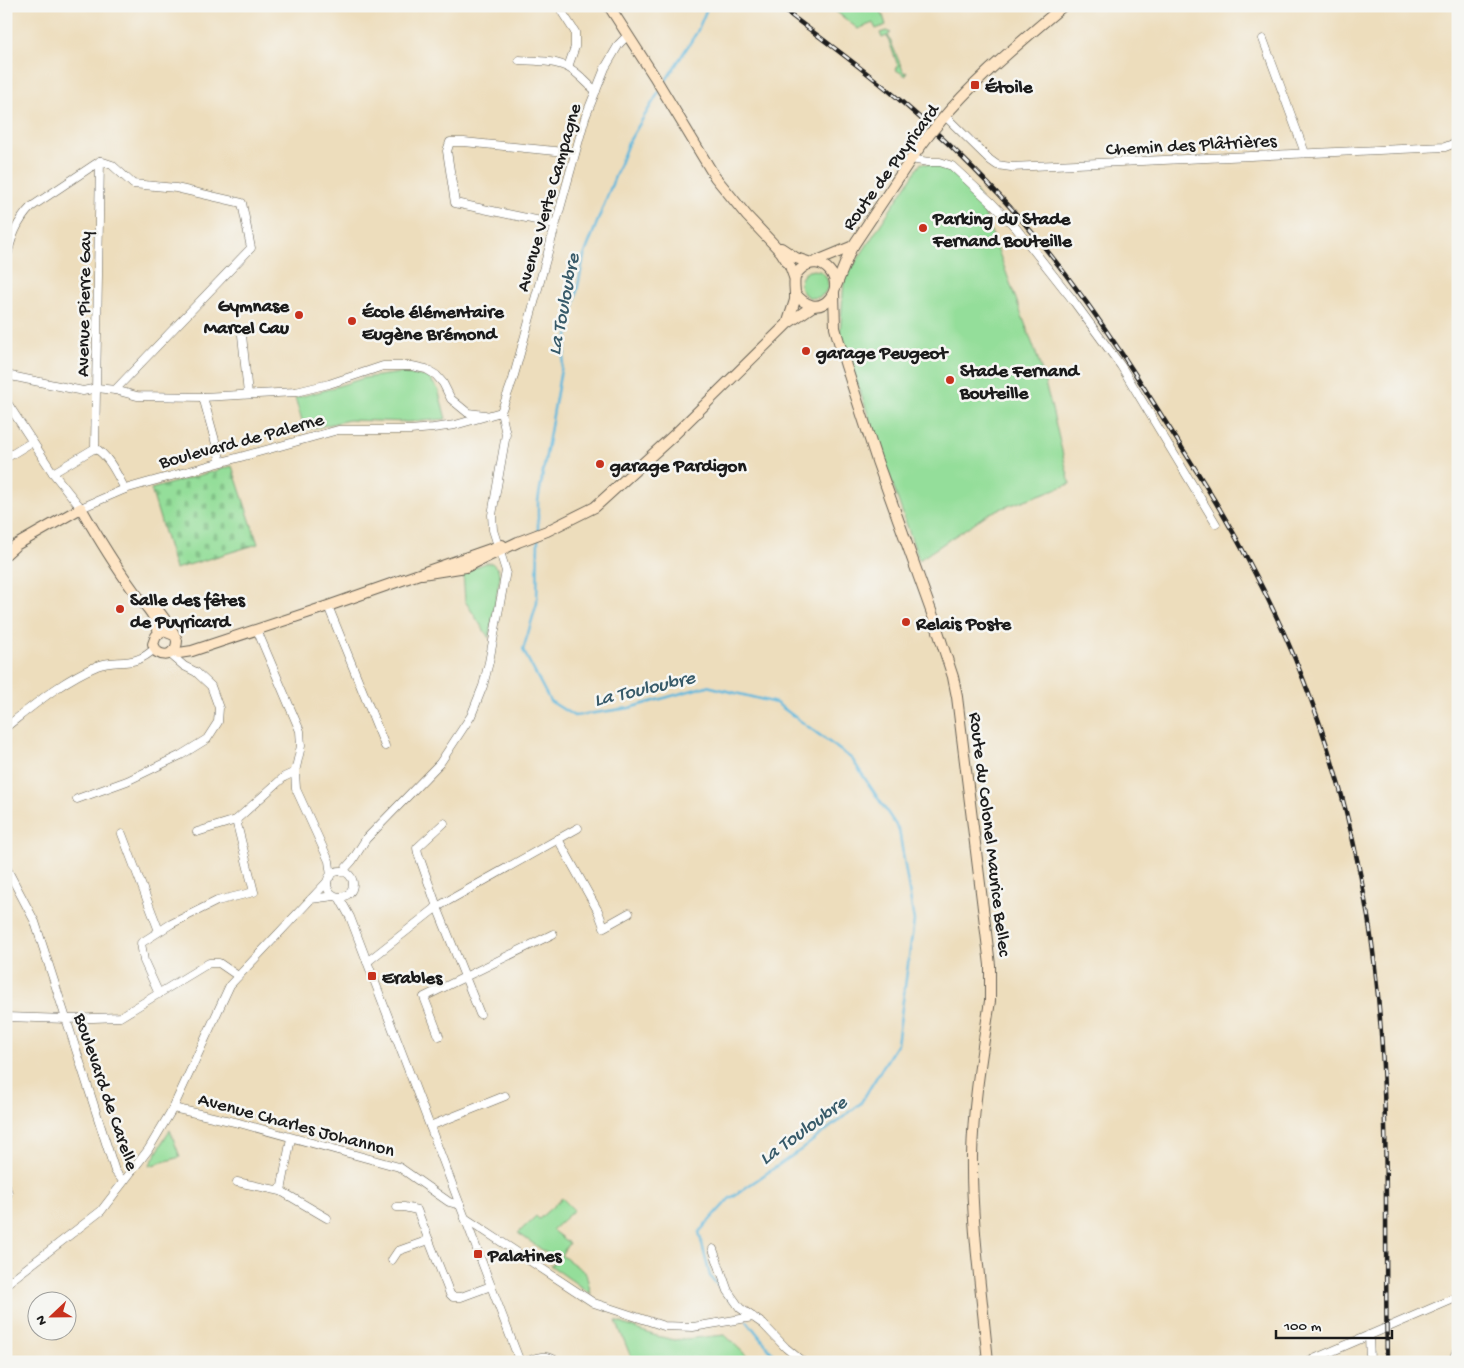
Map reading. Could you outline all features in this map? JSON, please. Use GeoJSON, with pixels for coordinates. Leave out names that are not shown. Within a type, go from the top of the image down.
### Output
{"type":"FeatureCollection","features":[{"type":"Feature","properties":{"kind":"main road"},"geometry":{"type":"LineString","coordinates":[[139,598],[157,609],[179,653],[192,651],[257,630],[422,574],[466,567],[499,548],[547,531],[595,507],[674,436],[788,323],[814,306],[828,301],[835,290],[834,276],[829,268],[796,258],[767,236],[747,216],[715,177],[654,76],[608,6]]}},
{"type":"Feature","properties":{"kind":"main road","name":"Route de Puyricard"},"geometry":{"type":"LineString","coordinates":[[835,290],[852,247],[929,135],[1029,35],[1064,6]]}},
{"type":"Feature","properties":{"kind":"main road"},"geometry":{"type":"LineString","coordinates":[[767,236],[789,263],[794,277]]}},
{"type":"Feature","properties":{"kind":"main road","name":"Route de Puyricard"},"geometry":{"type":"LineString","coordinates":[[816,263],[837,258],[852,247]]}},
{"type":"Feature","properties":{"kind":"main road"},"geometry":{"type":"LineString","coordinates":[[814,306],[800,301],[793,285],[794,277],[798,271],[804,266],[816,263]]}},
{"type":"Feature","properties":{"kind":"main road","name":"Route du Colonel Maurice Bellec"},"geometry":{"type":"LineString","coordinates":[[835,290],[835,328]]}},
{"type":"Feature","properties":{"kind":"main road"},"geometry":{"type":"LineString","coordinates":[[788,323],[795,293]]}},
{"type":"Feature","properties":{"kind":"main road","name":"Route du Colonel Maurice Bellec"},"geometry":{"type":"LineString","coordinates":[[814,306],[825,311],[835,328],[877,461],[946,654],[957,697],[991,984],[975,1108],[972,1157],[973,1205],[988,1362]]}},
{"type":"Feature","properties":{"kind":"main road"},"geometry":{"type":"LineString","coordinates":[[81,508],[96,535],[139,598],[152,613],[157,622],[159,633]]}},
{"type":"Feature","properties":{"kind":"main road","name":"Boulevard de Palerne"},"geometry":{"type":"LineString","coordinates":[[6,554],[16,545],[81,508]]}},
{"type":"Feature","properties":{"kind":"main road"},"geometry":{"type":"LineString","coordinates":[[164,631],[170,632],[174,646],[161,654],[154,648],[154,640],[159,633],[164,631]]}},
{"type":"Feature","properties":{"kind":"street"},"geometry":{"type":"LineString","coordinates":[[562,12],[575,32],[575,47],[568,67]]}},
{"type":"Feature","properties":{"kind":"street","name":"Avenue Verte Campagne"},"geometry":{"type":"LineString","coordinates":[[501,412],[513,379],[585,118],[605,68],[615,49],[628,35]]}},
{"type":"Feature","properties":{"kind":"street"},"geometry":{"type":"LineString","coordinates":[[1263,39],[1305,154]]}},
{"type":"Feature","properties":{"kind":"street"},"geometry":{"type":"LineString","coordinates":[[519,60],[548,62],[568,67],[581,76],[596,91]]}},
{"type":"Feature","properties":{"kind":"street","name":"Chemin des Plâtrières"},"geometry":{"type":"LineString","coordinates":[[942,120],[997,165],[1010,167],[1445,147],[1458,142]]}},
{"type":"Feature","properties":{"kind":"street"},"geometry":{"type":"LineString","coordinates":[[555,224],[455,203],[447,151],[450,142],[464,142],[575,153]]}},
{"type":"Feature","properties":{"kind":"street"},"geometry":{"type":"LineString","coordinates":[[911,159],[940,162],[952,166],[1016,228],[1072,298],[1121,366],[1216,524]]}},
{"type":"Feature","properties":{"kind":"street"},"geometry":{"type":"LineString","coordinates":[[6,263],[14,234],[23,215],[31,207],[100,161],[112,165],[133,184],[176,188],[242,203],[251,248],[115,390]]}},
{"type":"Feature","properties":{"kind":"street","name":"Avenue Pierre Gay"},"geometry":{"type":"LineString","coordinates":[[95,448],[100,161]]}},
{"type":"Feature","properties":{"kind":"street"},"geometry":{"type":"LineString","coordinates":[[242,335],[248,394]]}},
{"type":"Feature","properties":{"kind":"street"},"geometry":{"type":"LineString","coordinates":[[6,375],[83,391],[97,388],[115,390],[137,396],[203,397],[296,392],[329,384],[383,366],[412,366],[426,368],[436,375],[452,399],[468,413],[486,416]]}},
{"type":"Feature","properties":{"kind":"street"},"geometry":{"type":"LineString","coordinates":[[203,397],[221,462]]}},
{"type":"Feature","properties":{"kind":"street"},"geometry":{"type":"LineString","coordinates":[[6,401],[53,472],[81,508]]}},
{"type":"Feature","properties":{"kind":"street"},"geometry":{"type":"LineString","coordinates":[[123,1181],[148,1150],[174,1108],[230,985],[329,879],[343,873],[366,839],[440,763],[471,716],[489,662],[506,571],[493,530],[492,516],[506,434],[501,412]]}},
{"type":"Feature","properties":{"kind":"street","name":"Boulevard de Palerne"},"geometry":{"type":"LineString","coordinates":[[81,508],[125,489],[338,430],[410,430],[433,428],[455,425],[501,412]]}},
{"type":"Feature","properties":{"kind":"street"},"geometry":{"type":"LineString","coordinates":[[6,458],[32,442]]}},
{"type":"Feature","properties":{"kind":"street"},"geometry":{"type":"LineString","coordinates":[[53,472],[95,448],[100,450],[109,462],[125,489]]}},
{"type":"Feature","properties":{"kind":"street"},"geometry":{"type":"LineString","coordinates":[[328,606],[385,746]]}},
{"type":"Feature","properties":{"kind":"street"},"geometry":{"type":"LineString","coordinates":[[257,630],[300,731],[302,746],[295,772],[296,789],[328,861],[328,890],[349,913],[520,1362]]}},
{"type":"Feature","properties":{"kind":"street"},"geometry":{"type":"LineString","coordinates":[[77,799],[127,781],[181,755],[207,739],[218,722],[219,708],[211,686],[196,672],[184,666],[174,646]]}},
{"type":"Feature","properties":{"kind":"street"},"geometry":{"type":"LineString","coordinates":[[6,727],[72,679],[98,666],[140,659],[154,648]]}},
{"type":"Feature","properties":{"kind":"street"},"geometry":{"type":"LineString","coordinates":[[197,832],[236,820],[284,777],[295,772]]}},
{"type":"Feature","properties":{"kind":"street"},"geometry":{"type":"LineString","coordinates":[[159,994],[144,961],[141,943],[171,924],[217,901],[254,892],[236,820]]}},
{"type":"Feature","properties":{"kind":"street"},"geometry":{"type":"LineString","coordinates":[[444,823],[418,848],[418,853],[437,908],[480,1014]]}},
{"type":"Feature","properties":{"kind":"street"},"geometry":{"type":"LineString","coordinates":[[367,962],[437,908],[578,828]]}},
{"type":"Feature","properties":{"kind":"street"},"geometry":{"type":"LineString","coordinates":[[122,834],[159,931]]}},
{"type":"Feature","properties":{"kind":"street"},"geometry":{"type":"LineString","coordinates":[[558,839],[598,911],[604,927],[628,913]]}},
{"type":"Feature","properties":{"kind":"street"},"geometry":{"type":"LineString","coordinates":[[328,861],[353,883],[349,895],[349,913]]}},
{"type":"Feature","properties":{"kind":"street","name":"Boulevard de Carelle"},"geometry":{"type":"LineString","coordinates":[[6,867],[35,922],[115,1171],[123,1181],[102,1211],[6,1284]]}},
{"type":"Feature","properties":{"kind":"street"},"geometry":{"type":"LineString","coordinates":[[311,899],[349,895]]}},
{"type":"Feature","properties":{"kind":"street"},"geometry":{"type":"LineString","coordinates":[[439,1036],[424,997],[553,934]]}},
{"type":"Feature","properties":{"kind":"street"},"geometry":{"type":"LineString","coordinates":[[6,1017],[67,1020],[120,1017],[208,963],[219,963],[238,976]]}},
{"type":"Feature","properties":{"kind":"street"},"geometry":{"type":"LineString","coordinates":[[430,1126],[505,1096]]}},
{"type":"Feature","properties":{"kind":"street","name":"Avenue Charles Johannon"},"geometry":{"type":"LineString","coordinates":[[174,1108],[239,1123],[399,1166],[449,1202],[460,1205]]}},
{"type":"Feature","properties":{"kind":"street"},"geometry":{"type":"LineString","coordinates":[[281,1191],[291,1138]]}},
{"type":"Feature","properties":{"kind":"street"},"geometry":{"type":"LineString","coordinates":[[237,1182],[281,1191],[327,1218]]}},
{"type":"Feature","properties":{"kind":"street"},"geometry":{"type":"LineString","coordinates":[[6,1187],[8,1193],[6,1198]]}},
{"type":"Feature","properties":{"kind":"street"},"geometry":{"type":"LineString","coordinates":[[397,1208],[404,1207],[417,1210],[450,1294],[453,1297],[461,1298],[491,1286]]}},
{"type":"Feature","properties":{"kind":"street"},"geometry":{"type":"LineString","coordinates":[[465,1218],[594,1303],[664,1326],[693,1327],[753,1317]]}},
{"type":"Feature","properties":{"kind":"street"},"geometry":{"type":"LineString","coordinates":[[392,1260],[398,1252],[429,1240]]}},
{"type":"Feature","properties":{"kind":"street"},"geometry":{"type":"LineString","coordinates":[[714,1249],[728,1291],[740,1308],[763,1324],[786,1348],[803,1362]]}},
{"type":"Feature","properties":{"kind":"street"},"geometry":{"type":"LineString","coordinates":[[1307,1362],[1458,1297]]}},
{"type":"Feature","properties":{"kind":"street"},"geometry":{"type":"LineString","coordinates":[[1369,1335],[1370,1362]]}},
{"type":"Feature","properties":{"kind":"street"},"geometry":{"type":"LineString","coordinates":[[1452,1362],[1458,1348]]}},
{"type":"Feature","properties":{"kind":"street"},"geometry":{"type":"LineString","coordinates":[[525,1362],[544,1355],[558,1362]]}},
{"type":"Feature","properties":{"kind":"green space"},"geometry":{"type":"Polygon","coordinates":[[[829,6],[880,6],[886,25],[876,29],[873,23],[858,29],[829,6]]]}},
{"type":"Feature","properties":{"kind":"green space"},"geometry":{"type":"Polygon","coordinates":[[[886,31],[891,33],[888,35],[904,73],[907,72],[906,76],[896,70],[898,66],[887,36],[882,38],[880,33],[886,31]]]}},
{"type":"Feature","properties":{"kind":"green space","name":"Stade Fernand Bouteille"},"geometry":{"type":"Polygon","coordinates":[[[921,163],[946,167],[977,193],[1038,359],[1070,484],[986,515],[919,560],[840,334],[844,280],[921,163]]]}},
{"type":"Feature","properties":{"kind":"green space"},"geometry":{"type":"Polygon","coordinates":[[[814,270],[824,274],[828,284],[824,294],[814,298],[804,294],[800,284],[804,274],[814,270]]]}},
{"type":"Feature","properties":{"kind":"green space"},"geometry":{"type":"Polygon","coordinates":[[[400,373],[428,377],[438,389],[446,419],[409,422],[349,420],[305,430],[295,398],[364,378],[400,373]]]}},
{"type":"Feature","properties":{"kind":"green space"},"geometry":{"type":"Polygon","coordinates":[[[232,466],[258,544],[175,569],[151,489],[232,466]]]}},
{"type":"Feature","properties":{"kind":"green space"},"geometry":{"type":"Polygon","coordinates":[[[486,563],[492,563],[498,569],[500,577],[489,638],[465,601],[463,572],[486,563]]]}},
{"type":"Feature","properties":{"kind":"green space"},"geometry":{"type":"Polygon","coordinates":[[[170,1130],[180,1157],[149,1166],[170,1130]]]}},
{"type":"Feature","properties":{"kind":"green space"},"geometry":{"type":"Polygon","coordinates":[[[562,1198],[574,1210],[552,1230],[569,1243],[561,1255],[586,1273],[591,1294],[550,1265],[558,1261],[518,1233],[536,1216],[539,1219],[562,1198]]]}},
{"type":"Feature","properties":{"kind":"green space"},"geometry":{"type":"Polygon","coordinates":[[[616,1321],[653,1335],[674,1340],[725,1335],[753,1362],[633,1362],[616,1321]]]}},
{"type":"Feature","properties":{"kind":"waterway","name":"La Touloubre"},"geometry":{"type":"LineString","coordinates":[[663,85],[697,32],[708,6]]}},
{"type":"Feature","properties":{"kind":"waterway","name":"La Touloubre"},"geometry":{"type":"LineString","coordinates":[[538,530],[538,501],[560,375],[584,256],[628,143],[659,92]]}},
{"type":"Feature","properties":{"kind":"waterway","name":"La Touloubre"},"geometry":{"type":"LineString","coordinates":[[538,538],[537,603],[523,650],[550,701],[574,716],[629,708],[707,686],[776,703],[852,759],[899,830],[914,921],[897,1044],[860,1104],[802,1149],[729,1199],[699,1232],[710,1276],[731,1301]]}},
{"type":"Feature","properties":{"kind":"waterway","name":"La Touloubre"},"geometry":{"type":"LineString","coordinates":[[747,1321],[780,1362]]}},
{"type":"Feature","properties":{"kind":"railway"},"geometry":{"type":"LineString","coordinates":[[779,6],[872,77],[927,124],[987,182],[1044,247],[1107,332],[1208,490],[1249,562],[1290,647],[1323,735],[1349,825],[1360,871],[1376,972],[1384,1083],[1387,1362]]}},
{"type":"Feature","properties":{"kind":"place","name":"Étoile"},"geometry":{"type":"Point","coordinates":[975,85]}},
{"type":"Feature","properties":{"kind":"place","name":"Parking du Stade Fernand Bouteille"},"geometry":{"type":"Point","coordinates":[923,228]}},
{"type":"Feature","properties":{"kind":"place","name":"Gymnase Marcel Cau"},"geometry":{"type":"Point","coordinates":[299,315]}},
{"type":"Feature","properties":{"kind":"place","name":"École élémentaire Eugène Brémond"},"geometry":{"type":"Point","coordinates":[352,321]}},
{"type":"Feature","properties":{"kind":"place","name":"garage Peugeot"},"geometry":{"type":"Point","coordinates":[806,351]}},
{"type":"Feature","properties":{"kind":"place","name":"Stade Fernand Bouteille"},"geometry":{"type":"Point","coordinates":[950,380]}},
{"type":"Feature","properties":{"kind":"place","name":"garage Pardigon"},"geometry":{"type":"Point","coordinates":[600,464]}},
{"type":"Feature","properties":{"kind":"place","name":"Salle des fêtes de Puyricard"},"geometry":{"type":"Point","coordinates":[120,609]}},
{"type":"Feature","properties":{"kind":"place","name":"Relais Poste"},"geometry":{"type":"Point","coordinates":[906,622]}},
{"type":"Feature","properties":{"kind":"place","name":"Erables"},"geometry":{"type":"Point","coordinates":[372,976]}},
{"type":"Feature","properties":{"kind":"place","name":"Palatines"},"geometry":{"type":"Point","coordinates":[478,1254]}}]}
